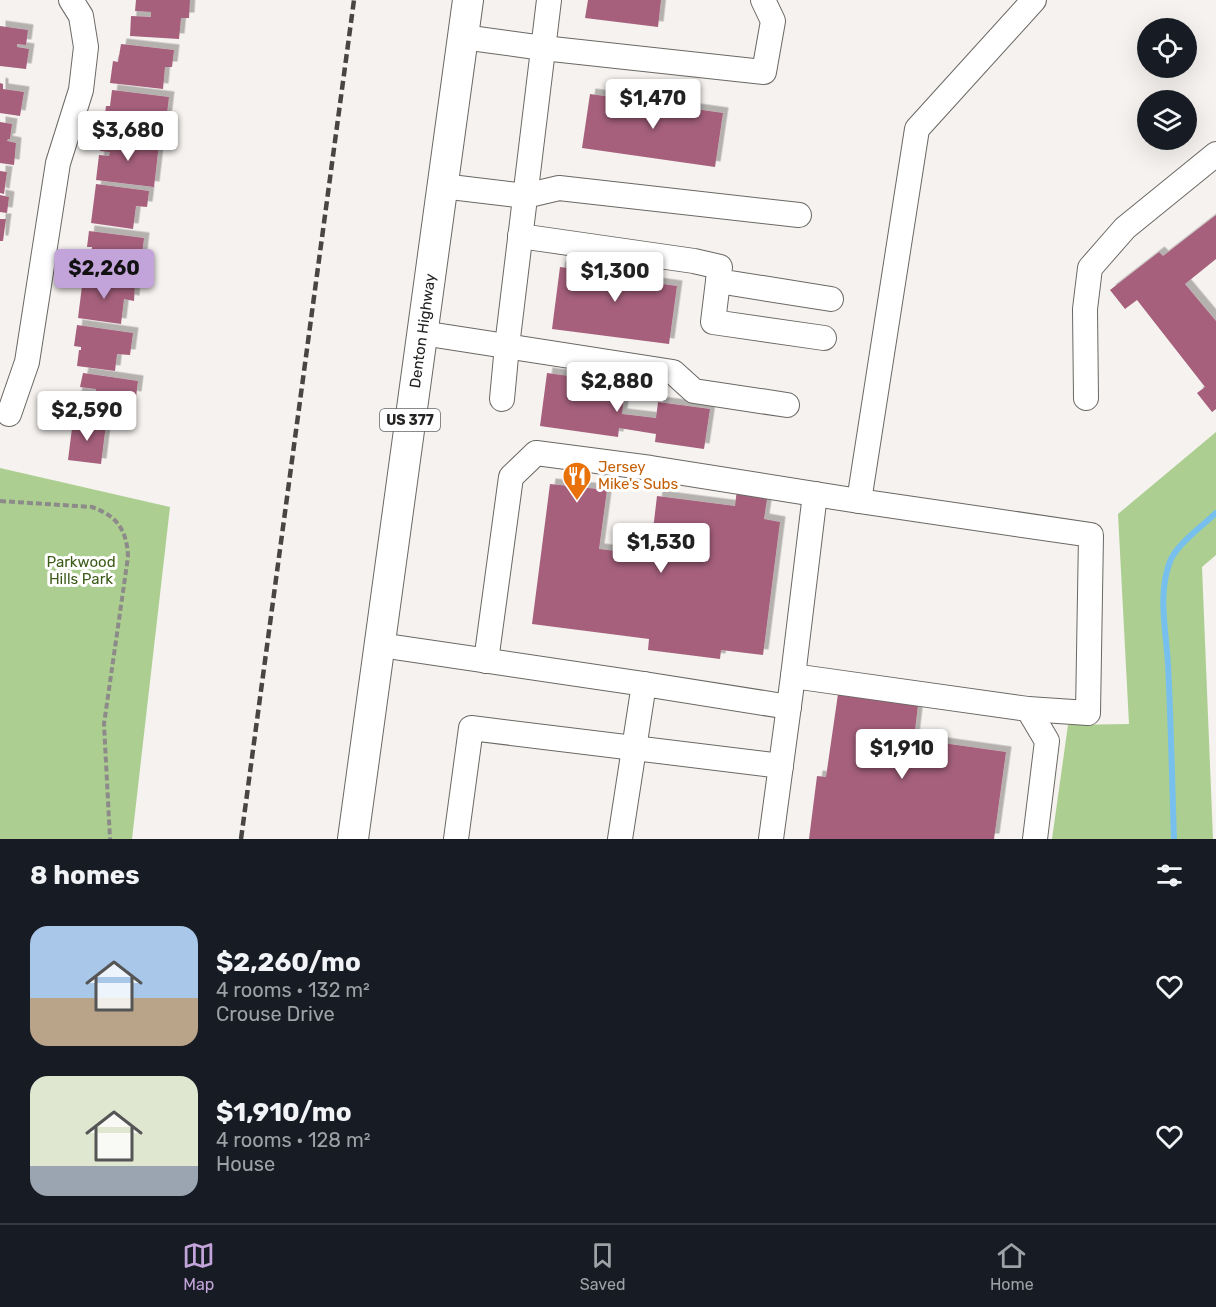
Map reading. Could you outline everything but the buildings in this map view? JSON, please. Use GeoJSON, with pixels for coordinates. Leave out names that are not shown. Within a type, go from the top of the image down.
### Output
{"type":"FeatureCollection","features":[{"type":"Feature","properties":{"kind":"main road","name":"Denton Highway"},"geometry":{"type":"LineString","coordinates":[[353,839],[468,0]]}},
{"type":"Feature","properties":{"kind":"street"},"geometry":{"type":"LineString","coordinates":[[9,414],[27,362],[57,163],[81,90],[86,47],[81,16],[71,0]]}},
{"type":"Feature","properties":{"kind":"street"},"geometry":{"type":"LineString","coordinates":[[502,399],[549,0]]}},
{"type":"Feature","properties":{"kind":"street"},"geometry":{"type":"LineString","coordinates":[[463,37],[764,72],[773,21],[763,0]]}},
{"type":"Feature","properties":{"kind":"street"},"geometry":{"type":"LineString","coordinates":[[860,501],[917,129],[1034,0]]}},
{"type":"Feature","properties":{"kind":"street"},"geometry":{"type":"LineString","coordinates":[[1086,398],[1085,309],[1090,268],[1125,228],[1216,154]]}},
{"type":"Feature","properties":{"kind":"street"},"geometry":{"type":"LineString","coordinates":[[442,186],[525,196],[559,188],[799,215]]}},
{"type":"Feature","properties":{"kind":"street"},"geometry":{"type":"LineString","coordinates":[[520,236],[694,261],[720,267],[713,322],[824,338]]}},
{"type":"Feature","properties":{"kind":"street"},"geometry":{"type":"LineString","coordinates":[[718,282],[831,299]]}},
{"type":"Feature","properties":{"kind":"street"},"geometry":{"type":"LineString","coordinates":[[422,333],[673,372],[694,391],[787,405]]}},
{"type":"Feature","properties":{"kind":"street"},"geometry":{"type":"LineString","coordinates":[[486,660],[512,477],[536,453],[651,468],[1091,535],[1088,713],[1028,709],[793,676]]}},
{"type":"Feature","properties":{"kind":"street"},"geometry":{"type":"LineString","coordinates":[[771,839],[815,494]]}},
{"type":"Feature","properties":{"kind":"street"},"geometry":{"type":"LineString","coordinates":[[380,645],[789,707]]}},
{"type":"Feature","properties":{"kind":"street"},"geometry":{"type":"LineString","coordinates":[[620,839],[644,684]]}},
{"type":"Feature","properties":{"kind":"street"},"geometry":{"type":"LineString","coordinates":[[1028,709],[1047,741],[1035,839]]}},
{"type":"Feature","properties":{"kind":"street"},"geometry":{"type":"LineString","coordinates":[[456,839],[471,728],[781,766]]}},
{"type":"Feature","properties":{"kind":"path"},"geometry":{"type":"LineString","coordinates":[[0,501],[92,507],[102,510],[118,524],[128,545],[104,724],[110,839]]}},
{"type":"Feature","properties":{"kind":"green space"},"geometry":{"type":"Polygon","coordinates":[[[1216,432],[1216,555],[1202,567],[1213,839],[1052,839],[1068,725],[1129,724],[1118,514],[1216,432]]]}},
{"type":"Feature","properties":{"kind":"green space","name":"Parkwood Hills Park"},"geometry":{"type":"Polygon","coordinates":[[[0,468],[170,507],[132,839],[0,839],[0,468]]]}},
{"type":"Feature","properties":{"kind":"waterway"},"geometry":{"type":"LineString","coordinates":[[1174,839],[1164,585],[1171,559],[1175,553],[1216,513]]}},
{"type":"Feature","properties":{"kind":"railway"},"geometry":{"type":"LineString","coordinates":[[241,839],[354,0]]}},
{"type":"Feature","properties":{"kind":"place","name":"Jersey Mike's Subs"},"geometry":{"type":"Point","coordinates":[577,502]}}]}
